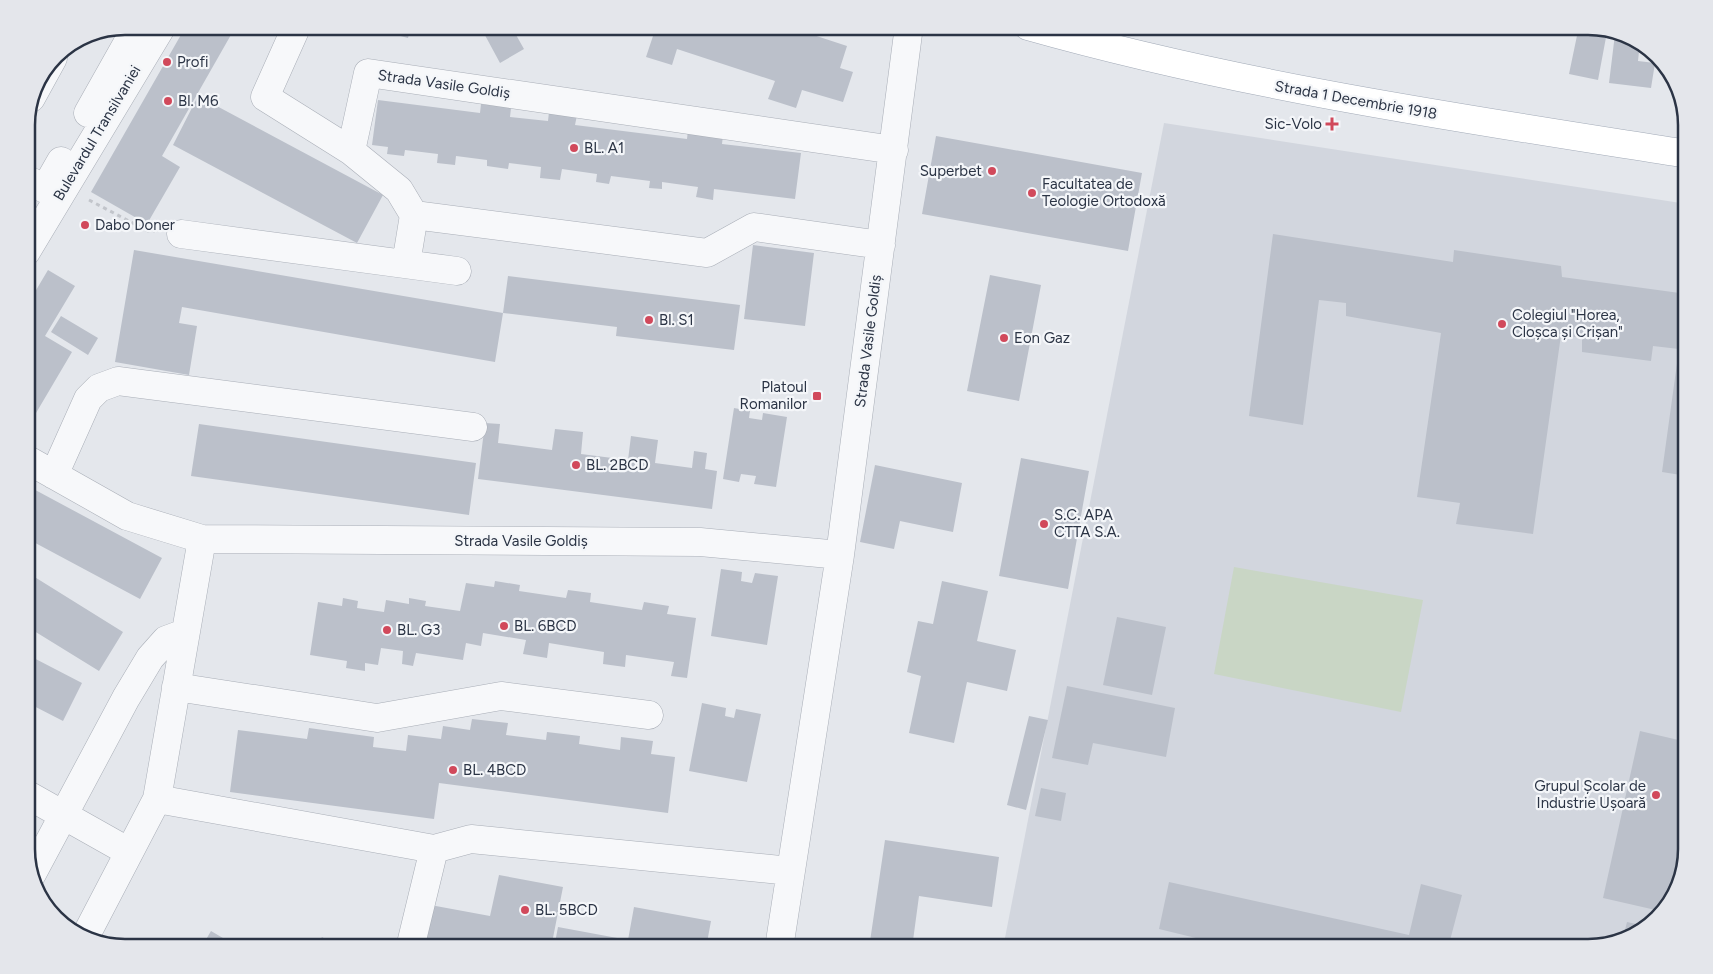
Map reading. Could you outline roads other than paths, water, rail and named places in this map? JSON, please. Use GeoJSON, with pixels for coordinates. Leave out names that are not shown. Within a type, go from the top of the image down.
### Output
{"type":"FeatureCollection","features":[{"type":"Feature","properties":{"kind":"main road","name":"Strada 1 Decembrie 1918"},"geometry":{"type":"LineString","coordinates":[[1062,35],[1181,66],[1319,94],[1678,153]]}},
{"type":"Feature","properties":{"kind":"street","name":"Bulevardul Transilvaniei"},"geometry":{"type":"LineString","coordinates":[[35,184],[45,189],[132,35]]}},
{"type":"Feature","properties":{"kind":"street","name":"Bulevardul Transilvaniei"},"geometry":{"type":"LineString","coordinates":[[35,233],[157,35]]}},
{"type":"Feature","properties":{"kind":"street"},"geometry":{"type":"LineString","coordinates":[[293,35],[265,97],[351,151],[399,190],[414,215],[406,264]]}},
{"type":"Feature","properties":{"kind":"street","name":"Strada Vasile Goldiș"},"geometry":{"type":"LineString","coordinates":[[780,939],[840,555],[909,35]]}},
{"type":"Feature","properties":{"kind":"street","name":"Strada Vasile Goldiș"},"geometry":{"type":"LineString","coordinates":[[351,151],[368,73],[894,150]]}},
{"type":"Feature","properties":{"kind":"street"},"geometry":{"type":"LineString","coordinates":[[414,215],[707,253],[754,228],[881,245]]}},
{"type":"Feature","properties":{"kind":"street"},"geometry":{"type":"LineString","coordinates":[[181,234],[457,271]]}},
{"type":"Feature","properties":{"kind":"street"},"geometry":{"type":"LineString","coordinates":[[54,474],[88,399],[99,388],[118,381],[473,427]]}},
{"type":"Feature","properties":{"kind":"street","name":"Strada Vasile Goldiș"},"geometry":{"type":"LineString","coordinates":[[35,464],[127,516],[202,539],[700,542],[840,555]]}},
{"type":"Feature","properties":{"kind":"street"},"geometry":{"type":"LineString","coordinates":[[88,931],[156,800],[202,539]]}},
{"type":"Feature","properties":{"kind":"street"},"geometry":{"type":"LineString","coordinates":[[37,865],[150,658],[166,640],[185,633]]}},
{"type":"Feature","properties":{"kind":"street"},"geometry":{"type":"LineString","coordinates":[[176,687],[377,718],[500,696],[649,715]]}},
{"type":"Feature","properties":{"kind":"street"},"geometry":{"type":"LineString","coordinates":[[35,799],[130,852]]}},
{"type":"Feature","properties":{"kind":"street"},"geometry":{"type":"LineString","coordinates":[[156,800],[434,849],[471,839],[790,870]]}},
{"type":"Feature","properties":{"kind":"street"},"geometry":{"type":"LineString","coordinates":[[412,939],[434,849]]}},
{"type":"Feature","properties":{"kind":"place","name":"Profi"},"geometry":{"type":"Point","coordinates":[167,62]}},
{"type":"Feature","properties":{"kind":"place","name":"Bl. M6"},"geometry":{"type":"Point","coordinates":[168,101]}},
{"type":"Feature","properties":{"kind":"place","name":"Sic-Volo"},"geometry":{"type":"Point","coordinates":[1332,124]}},
{"type":"Feature","properties":{"kind":"place","name":"BL. A1"},"geometry":{"type":"Point","coordinates":[574,148]}},
{"type":"Feature","properties":{"kind":"place","name":"Superbet"},"geometry":{"type":"Point","coordinates":[992,171]}},
{"type":"Feature","properties":{"kind":"place","name":"Facultatea de Teologie Ortodoxă"},"geometry":{"type":"Point","coordinates":[1032,193]}},
{"type":"Feature","properties":{"kind":"place","name":"Dabo Doner"},"geometry":{"type":"Point","coordinates":[85,225]}},
{"type":"Feature","properties":{"kind":"place","name":"Bl. S1"},"geometry":{"type":"Point","coordinates":[649,320]}},
{"type":"Feature","properties":{"kind":"place","name":"Colegiul \"Horea, Cloșca și Crișan\""},"geometry":{"type":"Point","coordinates":[1502,324]}},
{"type":"Feature","properties":{"kind":"place","name":"Eon Gaz"},"geometry":{"type":"Point","coordinates":[1004,338]}},
{"type":"Feature","properties":{"kind":"place","name":"Platoul Romanilor"},"geometry":{"type":"Point","coordinates":[817,396]}},
{"type":"Feature","properties":{"kind":"place","name":"BL. 2BCD"},"geometry":{"type":"Point","coordinates":[576,465]}},
{"type":"Feature","properties":{"kind":"place","name":"S.C. APA CTTA S.A."},"geometry":{"type":"Point","coordinates":[1044,524]}},
{"type":"Feature","properties":{"kind":"place","name":"BL. 6BCD"},"geometry":{"type":"Point","coordinates":[504,626]}},
{"type":"Feature","properties":{"kind":"place","name":"BL. G3"},"geometry":{"type":"Point","coordinates":[387,630]}},
{"type":"Feature","properties":{"kind":"place","name":"BL. 4BCD"},"geometry":{"type":"Point","coordinates":[453,770]}},
{"type":"Feature","properties":{"kind":"place","name":"Grupul Școlar de Industrie Ușoară"},"geometry":{"type":"Point","coordinates":[1656,795]}},
{"type":"Feature","properties":{"kind":"place","name":"BL. 5BCD"},"geometry":{"type":"Point","coordinates":[525,910]}}]}
